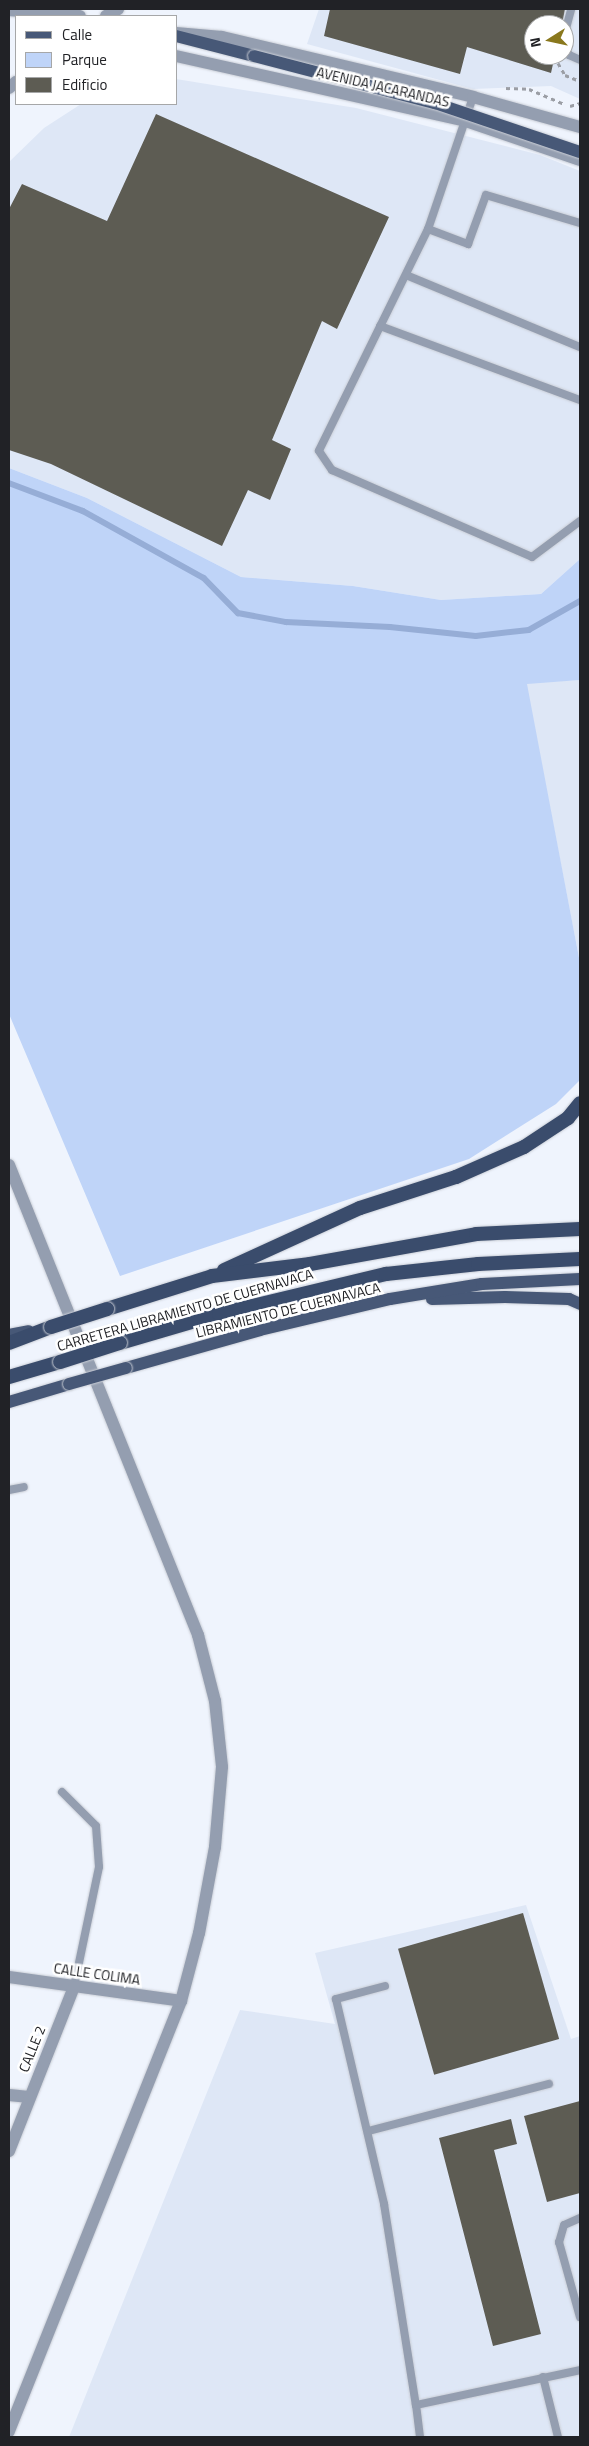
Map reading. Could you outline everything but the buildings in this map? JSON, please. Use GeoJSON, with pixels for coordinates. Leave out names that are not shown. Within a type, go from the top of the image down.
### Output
{"type":"FeatureCollection","features":[{"type":"Feature","properties":{"kind":"highway"},"geometry":{"type":"LineString","coordinates":[[212,1276],[360,1208],[456,1177],[524,1147],[568,1118],[580,1102]]}},
{"type":"Feature","properties":{"kind":"highway","name":"CARRETERA LIBRAMIENTO DE CUERNAVACA"},"geometry":{"type":"LineString","coordinates":[[9,1342],[212,1276],[310,1264],[476,1234],[580,1229]]}},
{"type":"Feature","properties":{"kind":"highway","name":"CARRETERA LIBRAMIENTO DE CUERNAVACA"},"geometry":{"type":"LineString","coordinates":[[9,1377],[120,1342],[219,1314],[386,1274],[478,1264],[580,1259]]}},
{"type":"Feature","properties":{"kind":"main road"},"geometry":{"type":"LineString","coordinates":[[178,35],[435,103],[580,152]]}},
{"type":"Feature","properties":{"kind":"main road","name":"LIBRAMIENTO DE CUERNAVACA"},"geometry":{"type":"LineString","coordinates":[[9,1402],[260,1330],[390,1299],[482,1284],[580,1279]]}},
{"type":"Feature","properties":{"kind":"main road"},"geometry":{"type":"LineString","coordinates":[[390,1299],[505,1297],[569,1299],[580,1304]]}},
{"type":"Feature","properties":{"kind":"main road"},"geometry":{"type":"LineString","coordinates":[[9,1335],[51,1327]]}},
{"type":"Feature","properties":{"kind":"street"},"geometry":{"type":"LineString","coordinates":[[9,10],[66,15]]}},
{"type":"Feature","properties":{"kind":"street","name":"AVENIDA JACARANDAS"},"geometry":{"type":"LineString","coordinates":[[178,34],[222,37],[473,97],[580,127]]}},
{"type":"Feature","properties":{"kind":"street","name":"AVENIDA JACARANDAS"},"geometry":{"type":"LineString","coordinates":[[178,56],[466,121],[580,160]]}},
{"type":"Feature","properties":{"kind":"street"},"geometry":{"type":"LineString","coordinates":[[9,1165],[198,1636],[215,1701],[222,1767],[215,1847],[199,1933],[181,2001],[9,2432]]}},
{"type":"Feature","properties":{"kind":"street","name":"CALLE COLIMA"},"geometry":{"type":"LineString","coordinates":[[9,1977],[181,2001]]}},
{"type":"Feature","properties":{"kind":"street","name":"CALLE 2"},"geometry":{"type":"LineString","coordinates":[[9,2151],[74,1986]]}},
{"type":"Feature","properties":{"kind":"street"},"geometry":{"type":"LineString","coordinates":[[9,2094],[29,2098]]}},
{"type":"Feature","properties":{"kind":"lane"},"geometry":{"type":"LineString","coordinates":[[473,97],[428,229],[319,452],[332,470],[532,557],[580,522]]}},
{"type":"Feature","properties":{"kind":"lane"},"geometry":{"type":"LineString","coordinates":[[428,229],[468,244],[486,195],[580,223]]}},
{"type":"Feature","properties":{"kind":"lane"},"geometry":{"type":"LineString","coordinates":[[406,275],[580,347]]}},
{"type":"Feature","properties":{"kind":"lane"},"geometry":{"type":"LineString","coordinates":[[380,326],[580,400]]}},
{"type":"Feature","properties":{"kind":"lane"},"geometry":{"type":"LineString","coordinates":[[9,1490],[24,1487]]}},
{"type":"Feature","properties":{"kind":"lane"},"geometry":{"type":"LineString","coordinates":[[62,1792],[96,1826],[100,1867],[74,1986]]}},
{"type":"Feature","properties":{"kind":"lane"},"geometry":{"type":"LineString","coordinates":[[384,1986],[336,1999],[384,2204],[420,2437]]}},
{"type":"Feature","properties":{"kind":"lane"},"geometry":{"type":"LineString","coordinates":[[368,2130],[549,2084]]}},
{"type":"Feature","properties":{"kind":"lane"},"geometry":{"type":"LineString","coordinates":[[580,2218],[564,2226],[559,2242],[580,2317]]}},
{"type":"Feature","properties":{"kind":"lane"},"geometry":{"type":"LineString","coordinates":[[416,2406],[580,2370]]}},
{"type":"Feature","properties":{"kind":"lane"},"geometry":{"type":"LineString","coordinates":[[543,2377],[558,2437]]}},
{"type":"Feature","properties":{"kind":"path"},"geometry":{"type":"LineString","coordinates":[[559,65],[560,70],[580,83]]}},
{"type":"Feature","properties":{"kind":"shaded area"},"geometry":{"type":"Polygon","coordinates":[[[319,9],[580,9],[580,99],[551,86],[473,89],[307,44],[319,9]]]}},
{"type":"Feature","properties":{"kind":"shaded area"},"geometry":{"type":"Polygon","coordinates":[[[178,79],[356,108],[540,155],[580,171],[580,559],[541,594],[441,600],[353,586],[241,577],[87,498],[9,468],[9,162],[44,128],[79,105],[178,105],[178,79]]]}},
{"type":"Feature","properties":{"kind":"shaded area"},"geometry":{"type":"Polygon","coordinates":[[[580,680],[580,963],[526,683],[580,680]]]}},
{"type":"Feature","properties":{"kind":"shaded area"},"geometry":{"type":"Polygon","coordinates":[[[526,1905],[571,2039],[580,2036],[580,2437],[69,2437],[240,2010],[335,2024],[315,1953],[526,1905]]]}},
{"type":"Feature","properties":{"kind":"green space"},"geometry":{"type":"Polygon","coordinates":[[[9,468],[87,498],[241,577],[353,586],[441,600],[541,594],[580,559],[580,680],[527,684],[580,963],[580,1080],[556,1104],[469,1159],[120,1276],[9,1014],[9,468]]]}},
{"type":"Feature","properties":{"kind":"waterway"},"geometry":{"type":"LineString","coordinates":[[9,483],[83,511],[204,578],[238,613],[286,622],[390,627],[476,636],[529,630],[580,601]]}}]}
